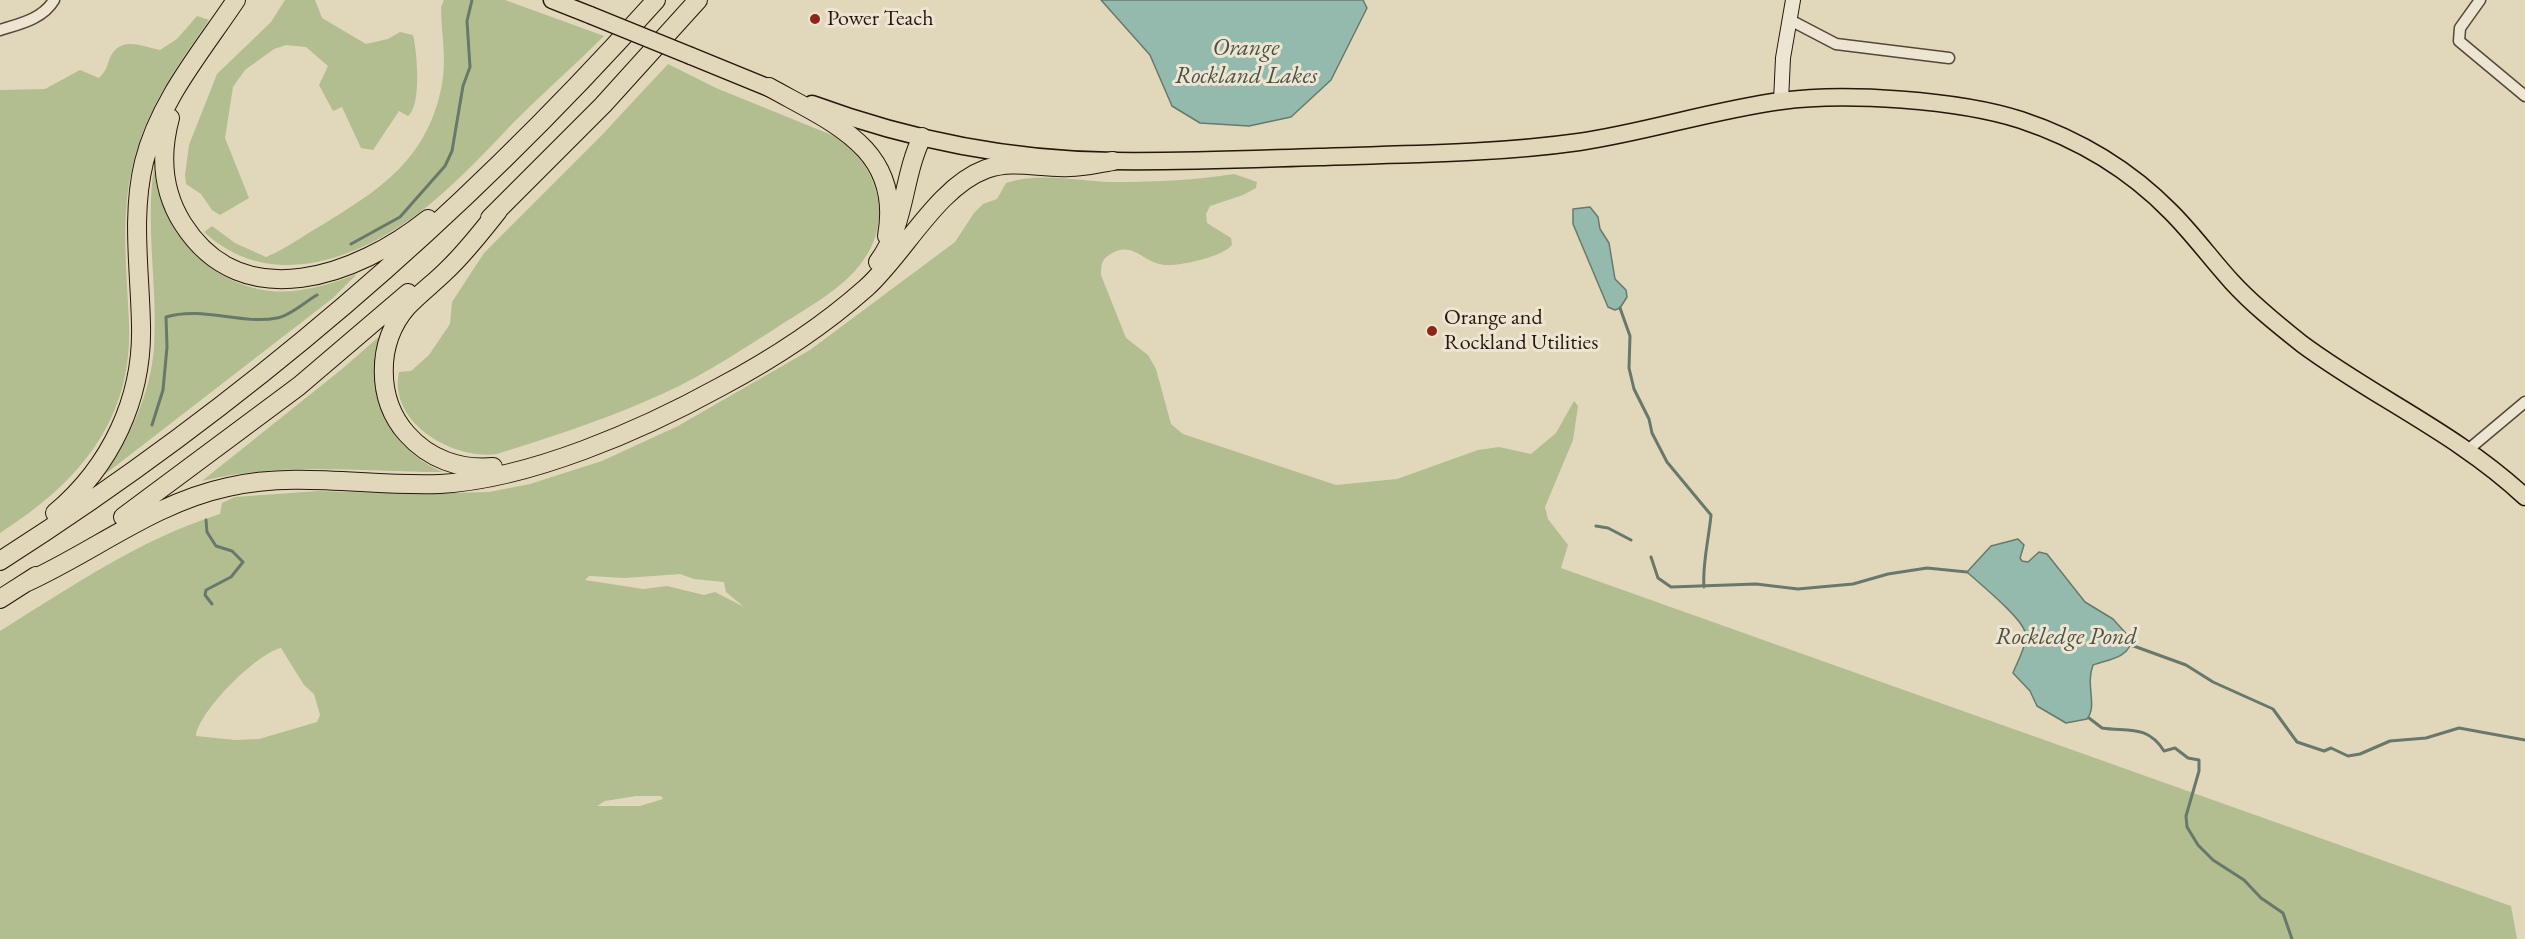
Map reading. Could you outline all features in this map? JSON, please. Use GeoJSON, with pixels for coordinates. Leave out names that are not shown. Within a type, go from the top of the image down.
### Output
{"type":"FeatureCollection","features":[{"type":"Feature","properties":{"kind":"highway"},"geometry":{"type":"LineString","coordinates":[[0,550],[34,528],[70,500],[104,459],[123,423],[133,396],[141,354],[137,216],[148,150],[172,95],[239,4],[250,0]]}},
{"type":"Feature","properties":{"kind":"highway"},"geometry":{"type":"LineString","coordinates":[[0,561],[131,473],[266,372],[382,275],[501,164],[595,68],[656,0]]}},
{"type":"Feature","properties":{"kind":"highway"},"geometry":{"type":"LineString","coordinates":[[0,599],[150,499],[289,394],[386,313],[498,211],[597,112],[698,0]]}},
{"type":"Feature","properties":{"kind":"highway"},"geometry":{"type":"LineString","coordinates":[[239,4],[178,100],[170,119],[163,159],[168,189],[179,217],[202,247],[226,265],[256,277],[276,280],[313,276],[341,269],[400,239],[472,182],[501,164]]}},
{"type":"Feature","properties":{"kind":"highway"},"geometry":{"type":"LineString","coordinates":[[769,87],[845,129],[861,143],[874,160],[883,177],[889,206],[884,263]]}},
{"type":"Feature","properties":{"kind":"highway"},"geometry":{"type":"LineString","coordinates":[[498,211],[455,262],[407,307],[392,333],[385,354],[384,376],[388,398],[403,430],[427,452],[447,462],[466,467],[495,467],[542,454],[619,427],[688,395],[744,364],[806,325],[884,263],[898,224],[922,137]]}},
{"type":"Feature","properties":{"kind":"highway"},"geometry":{"type":"LineString","coordinates":[[25,583],[54,570],[160,509],[226,487],[260,481],[295,479],[392,484],[463,482],[521,469],[598,443],[701,398],[768,359],[850,301],[948,196],[981,171],[1010,164],[1070,167],[1113,161]]}},
{"type":"Feature","properties":{"kind":"main road"},"geometry":{"type":"LineString","coordinates":[[552,0],[849,117],[922,137],[1045,157],[1113,161],[1477,153],[1578,142],[1781,101],[1866,98],[1944,105],[2018,119],[2095,151],[2130,176],[2168,208],[2231,281],[2273,321],[2307,347],[2469,450],[2525,496]]}},
{"type":"Feature","properties":{"kind":"street"},"geometry":{"type":"LineString","coordinates":[[0,30],[35,17],[47,9],[54,0]]}},
{"type":"Feature","properties":{"kind":"street"},"geometry":{"type":"LineString","coordinates":[[1781,101],[1783,58],[1793,0]]}},
{"type":"Feature","properties":{"kind":"street"},"geometry":{"type":"LineString","coordinates":[[2480,0],[2460,28],[2459,41],[2525,96]]}},
{"type":"Feature","properties":{"kind":"street"},"geometry":{"type":"LineString","coordinates":[[1790,20],[1836,44],[1949,58]]}},
{"type":"Feature","properties":{"kind":"street"},"geometry":{"type":"LineString","coordinates":[[2469,450],[2525,402]]}},
{"type":"Feature","properties":{"kind":"green space"},"geometry":{"type":"Polygon","coordinates":[[[285,0],[315,0],[322,18],[366,44],[388,39],[400,32],[413,35],[417,65],[415,101],[408,116],[399,111],[373,150],[361,148],[342,107],[333,111],[319,85],[328,66],[306,47],[286,45],[274,49],[245,70],[233,87],[225,138],[249,198],[220,215],[212,210],[201,194],[186,184],[189,145],[217,74],[271,22],[285,0]]]}},
{"type":"Feature","properties":{"kind":"green space"},"geometry":{"type":"Polygon","coordinates":[[[444,0],[505,0],[604,36],[444,192],[389,233],[359,249],[327,260],[295,265],[264,263],[233,252],[204,232],[212,226],[235,243],[266,257],[344,212],[399,169],[426,133],[442,84],[444,55],[441,7],[444,0]]]}},
{"type":"Feature","properties":{"kind":"green space"},"geometry":{"type":"Polygon","coordinates":[[[197,16],[209,20],[174,71],[154,106],[133,164],[125,223],[128,358],[122,390],[111,419],[95,446],[54,493],[0,533],[0,90],[45,89],[80,70],[99,78],[105,71],[112,54],[122,45],[134,44],[160,50],[177,39],[197,16]]]}},
{"type":"Feature","properties":{"kind":"green space"},"geometry":{"type":"Polygon","coordinates":[[[668,64],[716,88],[839,138],[854,152],[874,184],[878,202],[879,219],[875,237],[867,255],[845,281],[804,310],[695,377],[628,409],[497,454],[462,451],[427,434],[403,407],[398,390],[399,372],[411,371],[429,355],[450,324],[452,302],[484,253],[601,136],[668,64]]]}},
{"type":"Feature","properties":{"kind":"green space"},"geometry":{"type":"Polygon","coordinates":[[[154,167],[165,212],[176,232],[190,250],[207,265],[226,277],[248,286],[282,292],[315,287],[357,274],[333,298],[104,475],[138,414],[152,364],[155,324],[151,234],[154,167]]]}},
{"type":"Feature","properties":{"kind":"green space"},"geometry":{"type":"Polygon","coordinates":[[[1234,174],[1257,182],[1256,188],[1243,195],[1210,206],[1206,214],[1207,223],[1231,238],[1232,245],[1227,249],[1201,260],[1165,265],[1131,251],[1117,251],[1104,259],[1101,266],[1101,275],[1126,338],[1148,355],[1156,369],[1171,424],[1183,434],[1336,485],[1397,479],[1478,450],[1499,447],[1531,454],[1556,433],[1574,401],[1578,406],[1573,440],[1545,507],[1548,519],[1568,545],[1561,568],[2511,906],[2517,939],[0,939],[0,631],[134,550],[190,524],[220,514],[222,503],[235,497],[318,491],[419,494],[489,492],[530,484],[602,461],[678,426],[810,350],[955,242],[974,213],[983,204],[997,199],[1006,183],[1047,177],[1133,182],[1234,174]],[[680,574],[625,578],[589,576],[585,580],[643,589],[667,586],[704,595],[715,592],[744,607],[726,592],[724,582],[694,579],[680,574]],[[281,648],[271,652],[244,672],[217,699],[199,726],[196,736],[235,740],[259,739],[317,722],[320,715],[314,694],[304,685],[281,648]],[[636,796],[605,801],[597,806],[640,806],[663,799],[661,796],[636,796]]]}},
{"type":"Feature","properties":{"kind":"green space"},"geometry":{"type":"Polygon","coordinates":[[[382,334],[376,355],[375,376],[384,415],[394,433],[407,449],[424,462],[443,472],[293,469],[263,471],[202,481],[342,369],[382,334]]]}},
{"type":"Feature","properties":{"kind":"water","name":"Orange Rockland Lakes"},"geometry":{"type":"Polygon","coordinates":[[[1101,0],[1363,0],[1367,8],[1331,80],[1291,117],[1249,126],[1200,123],[1172,106],[1150,55],[1101,0]]]}},
{"type":"Feature","properties":{"kind":"water"},"geometry":{"type":"Polygon","coordinates":[[[1590,207],[1598,217],[1600,229],[1609,243],[1615,279],[1626,290],[1627,297],[1620,308],[1615,310],[1608,307],[1573,224],[1573,209],[1590,207]]]}},
{"type":"Feature","properties":{"kind":"water","name":"Rockledge Pond"},"geometry":{"type":"Polygon","coordinates":[[[2018,539],[2024,545],[2020,558],[2022,561],[2028,562],[2039,552],[2047,554],[2085,602],[2113,619],[2131,639],[2127,650],[2122,654],[2093,665],[2090,680],[2092,701],[2087,719],[2066,723],[2037,706],[2030,691],[2013,673],[2026,637],[2022,626],[2008,609],[1967,572],[1991,546],[2018,539]]]}},
{"type":"Feature","properties":{"kind":"waterway"},"geometry":{"type":"LineString","coordinates":[[351,244],[400,217],[445,166],[452,151],[463,86],[470,67],[467,21],[472,0]]}},
{"type":"Feature","properties":{"kind":"waterway"},"geometry":{"type":"LineString","coordinates":[[152,425],[163,390],[167,347],[166,317],[180,314],[208,314],[263,320],[277,318],[317,295]]}},
{"type":"Feature","properties":{"kind":"waterway"},"geometry":{"type":"LineString","coordinates":[[1620,308],[1630,336],[1629,368],[1634,389],[1649,419],[1652,433],[1667,462],[1711,515],[1704,587]]}},
{"type":"Feature","properties":{"kind":"waterway"},"geometry":{"type":"LineString","coordinates":[[206,520],[207,532],[216,546],[232,551],[243,562],[231,577],[206,590],[205,595],[212,604]]}},
{"type":"Feature","properties":{"kind":"waterway"},"geometry":{"type":"LineString","coordinates":[[1596,526],[1608,528],[1631,540]]}},
{"type":"Feature","properties":{"kind":"waterway"},"geometry":{"type":"LineString","coordinates":[[1651,557],[1658,578],[1671,587],[1756,584],[1798,589],[1853,584],[1888,574],[1927,568],[1967,572]]}},
{"type":"Feature","properties":{"kind":"waterway"},"geometry":{"type":"LineString","coordinates":[[2131,645],[2186,665],[2213,682],[2273,709],[2297,742],[2324,751],[2331,748],[2348,756],[2360,754],[2390,741],[2426,738],[2459,728],[2525,740]]}},
{"type":"Feature","properties":{"kind":"waterway"},"geometry":{"type":"LineString","coordinates":[[2089,718],[2102,728],[2144,733],[2157,742],[2164,751],[2175,748],[2188,758],[2199,760],[2199,771],[2186,816],[2187,827],[2198,845],[2213,860],[2244,880],[2261,898],[2283,913],[2292,939]]}},
{"type":"Feature","properties":{"kind":"place","name":"Power Teach"},"geometry":{"type":"Point","coordinates":[815,19]}},
{"type":"Feature","properties":{"kind":"place","name":"Orange and Rockland Utilities"},"geometry":{"type":"Point","coordinates":[1432,331]}}]}
